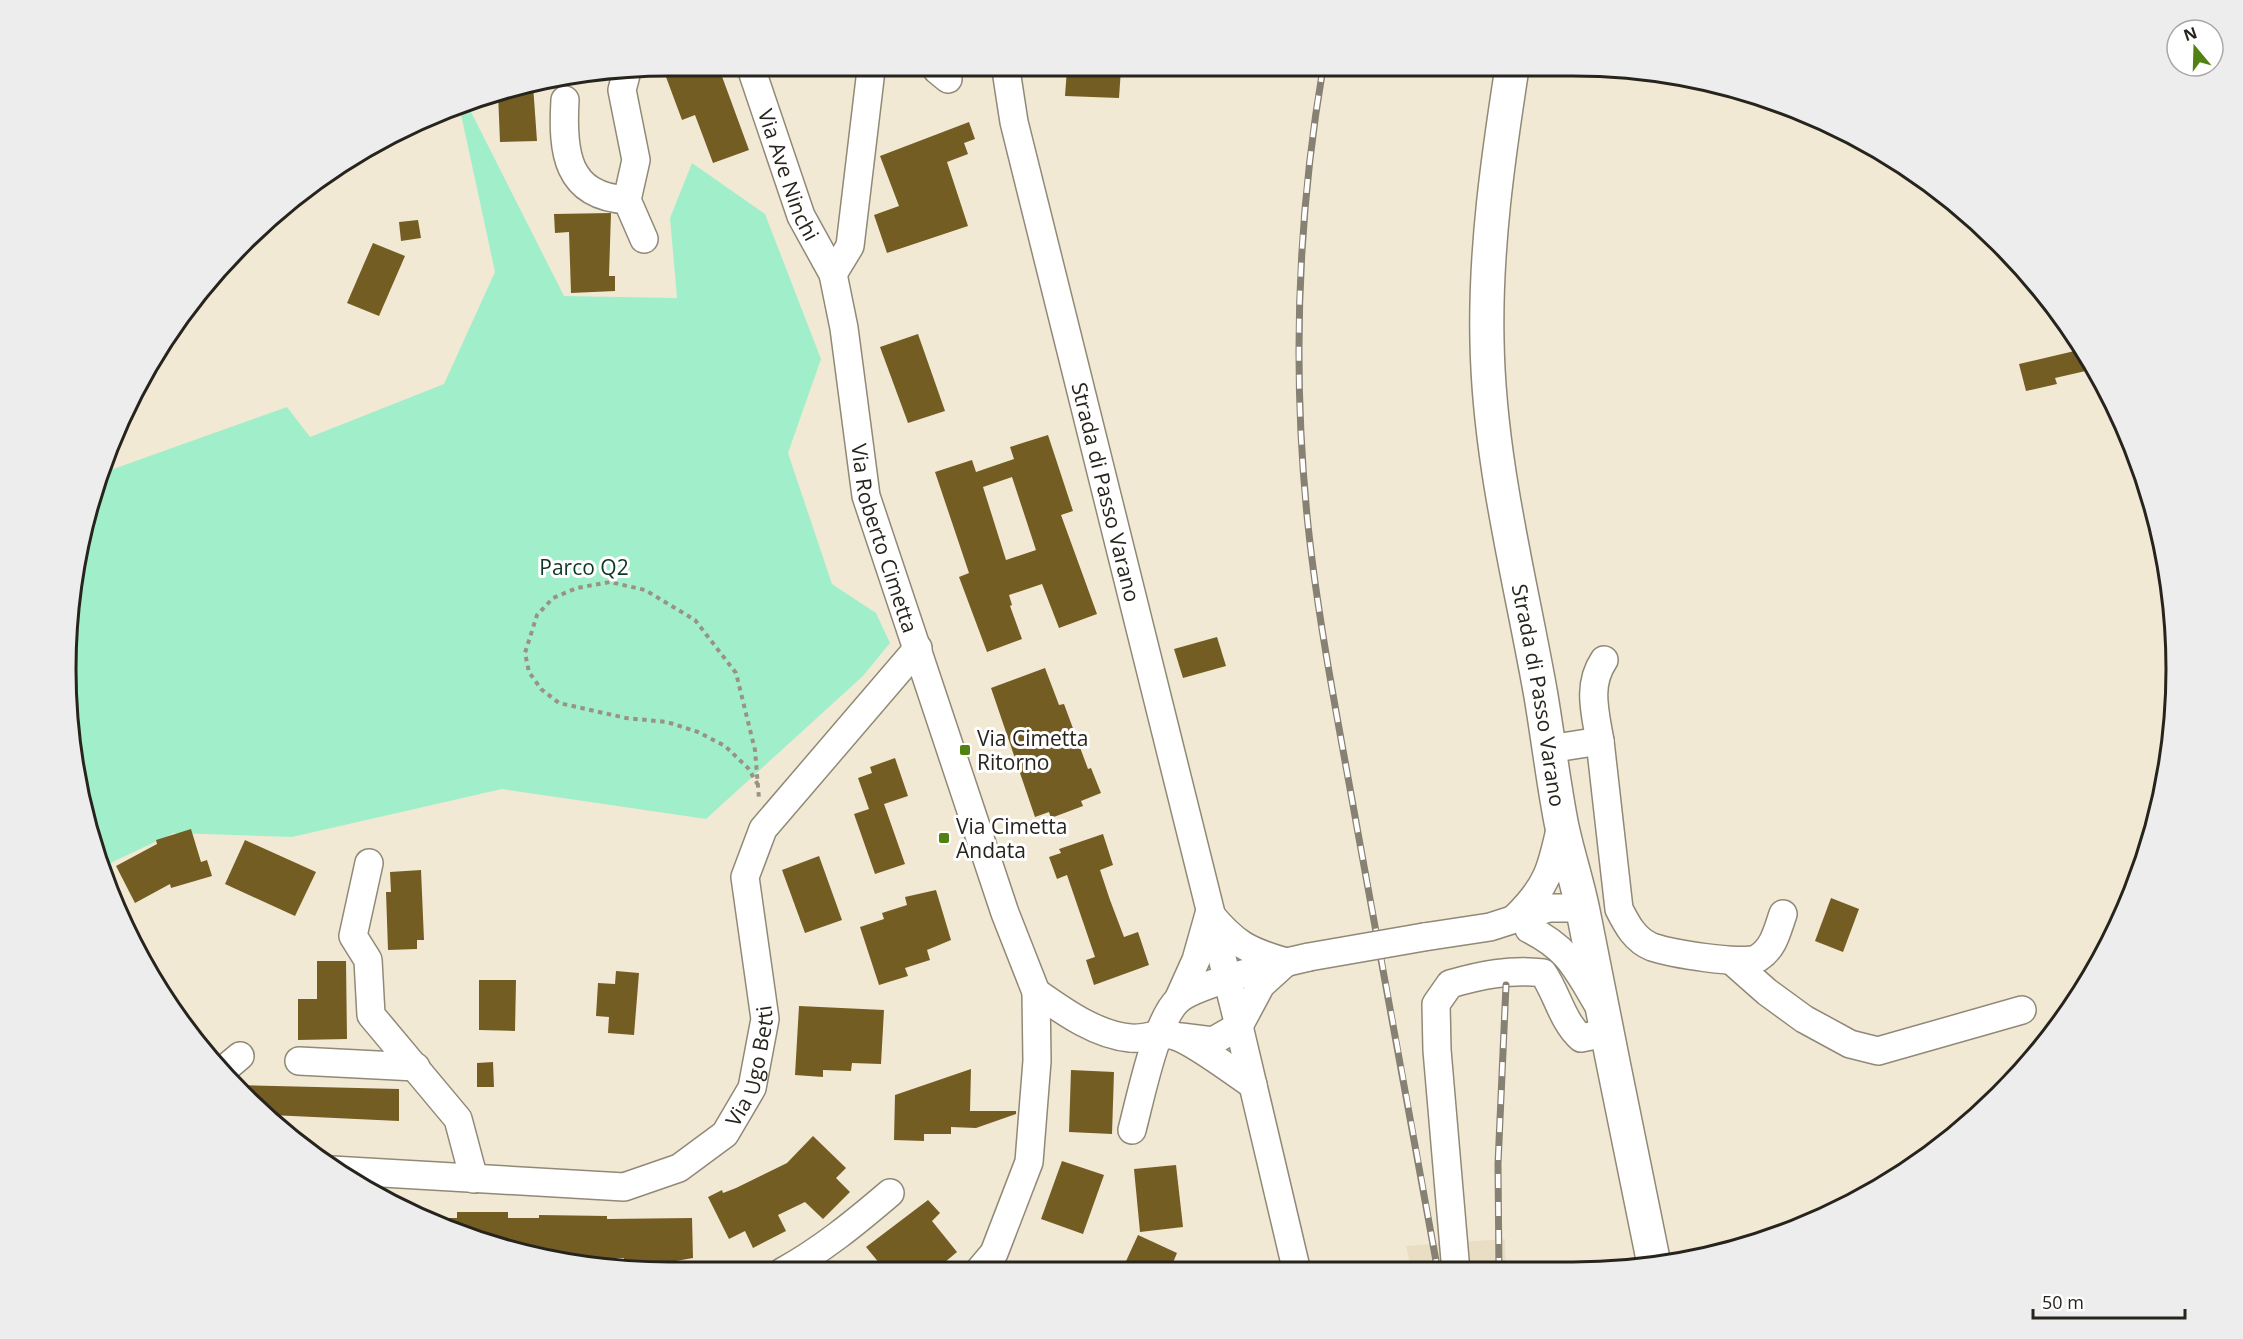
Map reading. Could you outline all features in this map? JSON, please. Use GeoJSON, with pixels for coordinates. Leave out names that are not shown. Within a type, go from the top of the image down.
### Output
{"type":"FeatureCollection","features":[{"type":"Feature","properties":{"kind":"main road","name":"Strada di Passo Varano"},"geometry":{"type":"LineString","coordinates":[[1511,76],[1493,208],[1487,341],[1490,403],[1502,504],[1561,824],[1582,908],[1652,1257]]}},
{"type":"Feature","properties":{"kind":"street","name":"Via Ave Ninchi"},"geometry":{"type":"LineString","coordinates":[[754,76],[801,216],[833,274]]}},
{"type":"Feature","properties":{"kind":"street"},"geometry":{"type":"LineString","coordinates":[[833,274],[849,246],[871,76]]}},
{"type":"Feature","properties":{"kind":"street","name":"Strada di Passo Varano"},"geometry":{"type":"LineString","coordinates":[[1007,76],[1014,122],[1209,913],[1239,1026],[1295,1262]]}},
{"type":"Feature","properties":{"kind":"street"},"geometry":{"type":"LineString","coordinates":[[625,79],[622,90],[636,160],[627,200],[644,239]]}},
{"type":"Feature","properties":{"kind":"street"},"geometry":{"type":"LineString","coordinates":[[565,100],[563,132],[572,174],[585,187],[607,199],[627,200]]}},
{"type":"Feature","properties":{"kind":"street","name":"Via Roberto Cimetta"},"geometry":{"type":"LineString","coordinates":[[833,274],[867,496],[1005,913],[1036,992]]}},
{"type":"Feature","properties":{"kind":"street","name":"Via Ugo Betti"},"geometry":{"type":"LineString","coordinates":[[354,1171],[624,1187],[679,1168],[725,1134],[752,1088],[765,1019],[745,877],[763,829],[918,648]]}},
{"type":"Feature","properties":{"kind":"street"},"geometry":{"type":"LineString","coordinates":[[1604,660],[1594,674],[1593,703],[1600,741],[1619,909],[1630,931],[1652,946],[1733,962],[1757,958],[1773,944],[1783,914]]}},
{"type":"Feature","properties":{"kind":"street"},"geometry":{"type":"LineString","coordinates":[[1549,749],[1600,741]]}},
{"type":"Feature","properties":{"kind":"street","name":"Strada di Passo Varano"},"geometry":{"type":"LineString","coordinates":[[1510,926],[1536,898],[1552,868],[1561,824]]}},
{"type":"Feature","properties":{"kind":"street"},"geometry":{"type":"LineString","coordinates":[[369,863],[353,936],[368,960],[371,1015],[458,1119],[474,1179]]}},
{"type":"Feature","properties":{"kind":"street","name":"Strada di Passo Varano"},"geometry":{"type":"LineString","coordinates":[[1178,1000],[1227,979],[1298,960],[1424,937],[1510,926],[1556,923],[1582,908]]}},
{"type":"Feature","properties":{"kind":"street","name":"Strada di Passo Varano"},"geometry":{"type":"LineString","coordinates":[[1209,913],[1225,932],[1250,951],[1298,960]]}},
{"type":"Feature","properties":{"kind":"street","name":"Strada di Passo Varano"},"geometry":{"type":"LineString","coordinates":[[1132,1130],[1178,1000],[1196,960],[1209,913]]}},
{"type":"Feature","properties":{"kind":"street","name":"Strada di Passo Varano"},"geometry":{"type":"LineString","coordinates":[[1510,926],[1553,941],[1568,956],[1603,1021]]}},
{"type":"Feature","properties":{"kind":"street"},"geometry":{"type":"LineString","coordinates":[[1036,992],[1062,1010],[1107,1033],[1132,1038],[1167,1035],[1213,1041],[1239,1026],[1261,985],[1298,960]]}},
{"type":"Feature","properties":{"kind":"street"},"geometry":{"type":"LineString","coordinates":[[1733,962],[1767,992],[1804,1019],[1850,1044],[1878,1051],[2022,1010]]}},
{"type":"Feature","properties":{"kind":"street"},"geometry":{"type":"LineString","coordinates":[[1455,1260],[1437,1050],[1436,1004],[1450,984],[1481,975],[1524,970],[1543,973],[1572,1030],[1581,1038],[1603,1021]]}},
{"type":"Feature","properties":{"kind":"street"},"geometry":{"type":"LineString","coordinates":[[986,1262],[994,1253],[1029,1162],[1037,1061],[1036,992]]}},
{"type":"Feature","properties":{"kind":"street"},"geometry":{"type":"LineString","coordinates":[[1167,1035],[1253,1085]]}},
{"type":"Feature","properties":{"kind":"street"},"geometry":{"type":"LineString","coordinates":[[299,1061],[416,1067]]}},
{"type":"Feature","properties":{"kind":"street"},"geometry":{"type":"LineString","coordinates":[[801,1262],[840,1236],[890,1193]]}},
{"type":"Feature","properties":{"kind":"path"},"geometry":{"type":"LineString","coordinates":[[758,785],[748,768],[724,746],[698,732],[667,722],[586,710],[559,703],[541,689],[529,672],[525,653],[537,615],[553,598],[578,588],[610,582],[645,590],[695,620],[736,674],[755,750],[763,829]]}},
{"type":"Feature","properties":{"kind":"shaded area"},"geometry":{"type":"Polygon","coordinates":[[[1505,1239],[1506,1262],[1410,1262],[1406,1246],[1505,1239]]]}},
{"type":"Feature","properties":{"kind":"green space","name":"Parco Q2"},"geometry":{"type":"Polygon","coordinates":[[[471,111],[564,296],[677,298],[670,218],[692,163],[765,214],[821,359],[788,453],[832,584],[876,613],[890,643],[863,676],[706,819],[502,789],[292,837],[174,833],[109,864],[88,785],[82,747],[76,670],[82,592],[88,554],[112,470],[287,407],[310,437],[444,384],[495,272],[461,115],[471,111]]]}},
{"type":"Feature","properties":{"kind":"building"},"geometry":{"type":"Polygon","coordinates":[[[722,76],[749,150],[713,163],[695,115],[682,120],[666,77],[722,76]]]}},
{"type":"Feature","properties":{"kind":"building"},"geometry":{"type":"Polygon","coordinates":[[[1066,76],[1121,76],[1119,98],[1065,96],[1066,76]]]}},
{"type":"Feature","properties":{"kind":"building"},"geometry":{"type":"Polygon","coordinates":[[[534,93],[537,141],[500,142],[498,102],[534,93]]]}},
{"type":"Feature","properties":{"kind":"building"},"geometry":{"type":"Polygon","coordinates":[[[969,122],[975,139],[964,143],[968,154],[947,162],[968,226],[887,253],[874,215],[899,206],[880,156],[969,122]]]}},
{"type":"Feature","properties":{"kind":"building"},"geometry":{"type":"Polygon","coordinates":[[[611,213],[609,276],[615,276],[615,291],[571,293],[569,232],[555,233],[554,214],[611,213]]]}},
{"type":"Feature","properties":{"kind":"building"},"geometry":{"type":"Polygon","coordinates":[[[418,220],[421,238],[401,241],[399,222],[418,220]]]}},
{"type":"Feature","properties":{"kind":"building"},"geometry":{"type":"Polygon","coordinates":[[[373,243],[405,256],[379,316],[347,303],[373,243]]]}},
{"type":"Feature","properties":{"kind":"building"},"geometry":{"type":"Polygon","coordinates":[[[918,334],[945,411],[908,423],[880,347],[918,334]]]}},
{"type":"Feature","properties":{"kind":"building"},"geometry":{"type":"Polygon","coordinates":[[[2074,351],[2086,371],[2055,378],[2057,384],[2026,391],[2019,364],[2074,351]]]}},
{"type":"Feature","properties":{"kind":"building"},"geometry":{"type":"Polygon","coordinates":[[[1048,435],[1073,511],[1061,515],[1097,614],[1059,628],[1042,584],[1009,595],[1012,605],[1010,606],[1022,639],[987,652],[959,577],[969,573],[935,472],[972,460],[976,472],[1014,459],[1010,447],[1048,435]],[[1012,477],[983,487],[1006,560],[1036,550],[1012,477]]]}},
{"type":"Feature","properties":{"kind":"building"},"geometry":{"type":"Polygon","coordinates":[[[1217,637],[1226,666],[1183,678],[1174,649],[1217,637]]]}},
{"type":"Feature","properties":{"kind":"building"},"geometry":{"type":"Polygon","coordinates":[[[1045,668],[1059,705],[1064,704],[1088,769],[1091,768],[1101,793],[1081,801],[1083,806],[1051,818],[1049,812],[1035,817],[991,688],[1045,668]]]}},
{"type":"Feature","properties":{"kind":"building"},"geometry":{"type":"Polygon","coordinates":[[[895,758],[908,796],[884,804],[905,864],[875,874],[854,814],[869,809],[858,778],[872,773],[870,767],[895,758]]]}},
{"type":"Feature","properties":{"kind":"building"},"geometry":{"type":"Polygon","coordinates":[[[191,829],[201,862],[207,860],[212,876],[171,888],[170,884],[135,903],[116,866],[157,844],[156,840],[191,829]]]}},
{"type":"Feature","properties":{"kind":"building"},"geometry":{"type":"Polygon","coordinates":[[[1103,834],[1113,865],[1100,870],[1110,900],[1124,937],[1138,932],[1149,965],[1094,985],[1086,960],[1095,957],[1067,875],[1057,879],[1049,857],[1061,853],[1059,849],[1103,834]]]}},
{"type":"Feature","properties":{"kind":"building"},"geometry":{"type":"Polygon","coordinates":[[[245,840],[316,872],[295,916],[225,884],[245,840]]]}},
{"type":"Feature","properties":{"kind":"building"},"geometry":{"type":"Polygon","coordinates":[[[819,856],[842,920],[805,933],[782,870],[819,856]]]}},
{"type":"Feature","properties":{"kind":"building"},"geometry":{"type":"Polygon","coordinates":[[[421,870],[424,940],[417,940],[417,949],[388,950],[386,892],[391,892],[390,872],[421,870]]]}},
{"type":"Feature","properties":{"kind":"building"},"geometry":{"type":"Polygon","coordinates":[[[936,890],[951,940],[927,950],[930,960],[905,968],[908,976],[879,985],[860,927],[884,919],[882,913],[907,905],[905,897],[936,890]]]}},
{"type":"Feature","properties":{"kind":"building"},"geometry":{"type":"Polygon","coordinates":[[[1831,898],[1859,909],[1843,952],[1815,941],[1831,898]]]}},
{"type":"Feature","properties":{"kind":"building"},"geometry":{"type":"Polygon","coordinates":[[[317,961],[346,961],[347,1039],[298,1040],[298,999],[317,999],[317,961]]]}},
{"type":"Feature","properties":{"kind":"building"},"geometry":{"type":"Polygon","coordinates":[[[616,971],[639,973],[634,1035],[608,1033],[609,1017],[596,1016],[598,983],[615,984],[616,971]]]}},
{"type":"Feature","properties":{"kind":"building"},"geometry":{"type":"Polygon","coordinates":[[[479,980],[516,980],[515,1031],[479,1030],[479,980]]]}},
{"type":"Feature","properties":{"kind":"building"},"geometry":{"type":"Polygon","coordinates":[[[799,1006],[884,1010],[881,1064],[852,1063],[851,1071],[823,1070],[823,1077],[795,1075],[799,1006]]]}},
{"type":"Feature","properties":{"kind":"building"},"geometry":{"type":"Polygon","coordinates":[[[493,1062],[494,1087],[477,1087],[477,1063],[493,1062]]]}},
{"type":"Feature","properties":{"kind":"building"},"geometry":{"type":"Polygon","coordinates":[[[971,1069],[970,1111],[1016,1111],[1016,1114],[976,1128],[951,1127],[951,1134],[924,1134],[924,1141],[894,1140],[895,1095],[971,1069]]]}},
{"type":"Feature","properties":{"kind":"building"},"geometry":{"type":"Polygon","coordinates":[[[1071,1070],[1114,1072],[1112,1134],[1069,1132],[1071,1070]]]}},
{"type":"Feature","properties":{"kind":"building"},"geometry":{"type":"Polygon","coordinates":[[[247,1085],[399,1089],[399,1121],[279,1115],[247,1085]]]}},
{"type":"Feature","properties":{"kind":"building"},"geometry":{"type":"Polygon","coordinates":[[[813,1136],[846,1168],[836,1178],[850,1192],[823,1219],[805,1202],[778,1215],[786,1231],[753,1248],[745,1231],[729,1239],[708,1197],[722,1190],[723,1193],[736,1188],[787,1163],[813,1136]]]}},
{"type":"Feature","properties":{"kind":"building"},"geometry":{"type":"Polygon","coordinates":[[[1062,1161],[1104,1175],[1083,1234],[1041,1219],[1062,1161]]]}},
{"type":"Feature","properties":{"kind":"building"},"geometry":{"type":"Polygon","coordinates":[[[1176,1165],[1183,1227],[1140,1232],[1134,1169],[1176,1165]]]}},
{"type":"Feature","properties":{"kind":"building"},"geometry":{"type":"Polygon","coordinates":[[[928,1200],[940,1213],[932,1221],[957,1252],[945,1262],[878,1262],[866,1247],[928,1200]]]}},
{"type":"Feature","properties":{"kind":"building"},"geometry":{"type":"Polygon","coordinates":[[[457,1212],[508,1212],[508,1218],[539,1218],[539,1215],[607,1216],[607,1219],[692,1218],[693,1258],[676,1262],[631,1261],[624,1260],[624,1258],[607,1259],[554,1251],[479,1231],[446,1218],[457,1218],[457,1212]]]}},
{"type":"Feature","properties":{"kind":"building"},"geometry":{"type":"Polygon","coordinates":[[[1138,1235],[1177,1253],[1173,1262],[1126,1262],[1138,1235]]]}},
{"type":"Feature","properties":{"kind":"railway"},"geometry":{"type":"LineString","coordinates":[[1322,76],[1307,182],[1300,296],[1300,410],[1308,525],[1330,679],[1436,1262]]}},
{"type":"Feature","properties":{"kind":"railway"},"geometry":{"type":"LineString","coordinates":[[1499,1262],[1498,1164],[1506,985]]}},
{"type":"Feature","properties":{"kind":"place","name":"Via Cimetta Ritorno"},"geometry":{"type":"Point","coordinates":[965,750]}},
{"type":"Feature","properties":{"kind":"place","name":"Via Cimetta Andata"},"geometry":{"type":"Point","coordinates":[944,838]}}]}
